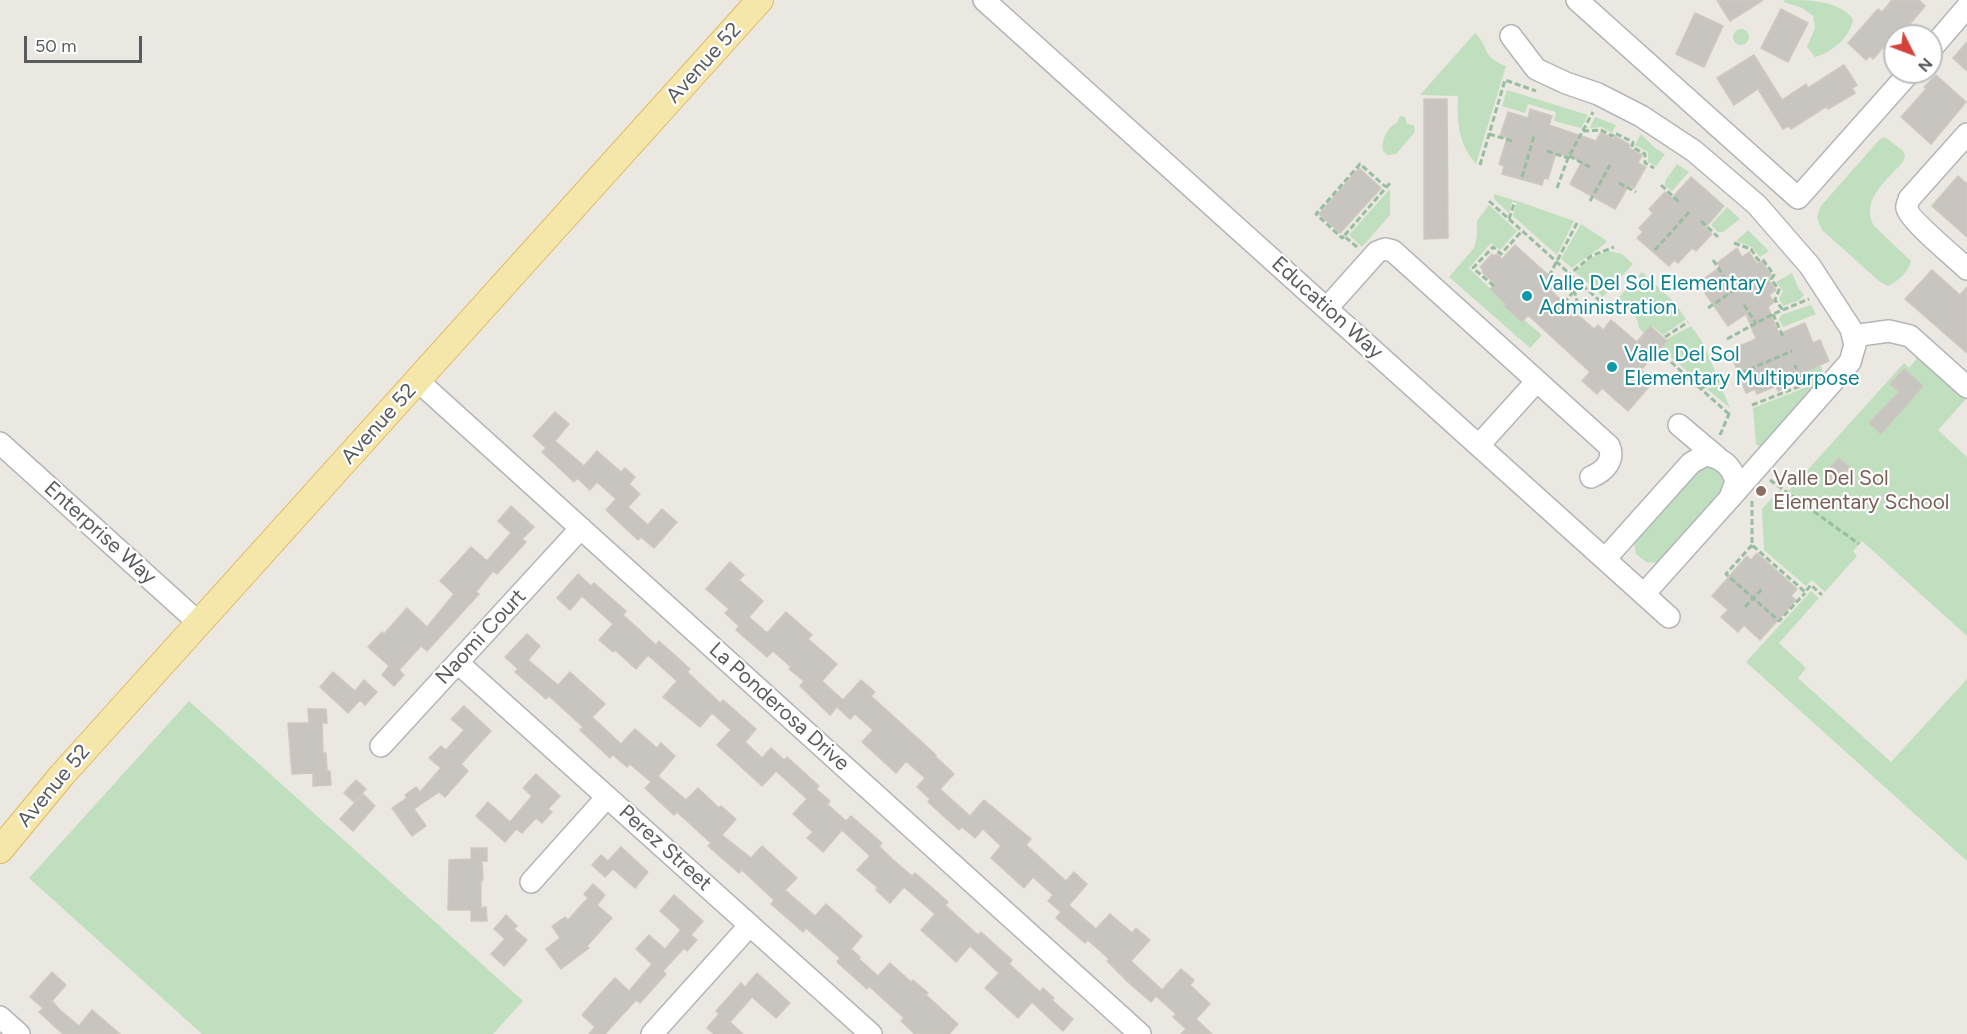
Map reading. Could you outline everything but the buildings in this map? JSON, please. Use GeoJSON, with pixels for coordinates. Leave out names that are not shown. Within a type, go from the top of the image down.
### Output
{"type":"FeatureCollection","features":[{"type":"Feature","properties":{"kind":"main road","name":"Avenue 52"},"geometry":{"type":"LineString","coordinates":[[0,850],[70,766],[760,0]]}},
{"type":"Feature","properties":{"kind":"street","name":"Education Way"},"geometry":{"type":"LineString","coordinates":[[984,0],[1669,617]]}},
{"type":"Feature","properties":{"kind":"street"},"geometry":{"type":"LineString","coordinates":[[1577,0],[1798,198],[1899,84]]}},
{"type":"Feature","properties":{"kind":"street"},"geometry":{"type":"LineString","coordinates":[[1943,35],[1967,7]]}},
{"type":"Feature","properties":{"kind":"street"},"geometry":{"type":"LineString","coordinates":[[1511,36],[1536,69],[1598,94],[1641,116],[1726,177],[1757,205],[1810,266],[1834,300],[1853,336],[1855,345],[1850,362],[1763,479],[1730,498],[1644,594]]}},
{"type":"Feature","properties":{"kind":"street"},"geometry":{"type":"LineString","coordinates":[[1967,134],[1916,190],[1906,208],[1918,224],[1967,269]]}},
{"type":"Feature","properties":{"kind":"street"},"geometry":{"type":"LineString","coordinates":[[1326,308],[1377,252],[1385,249],[1393,251],[1609,446],[1612,453],[1610,462],[1600,473],[1591,477]]}},
{"type":"Feature","properties":{"kind":"street"},"geometry":{"type":"LineString","coordinates":[[1853,336],[1890,331],[1910,336],[1967,387]]}},
{"type":"Feature","properties":{"kind":"street","name":"La Ponderosa Drive"},"geometry":{"type":"LineString","coordinates":[[418,381],[1140,1034]]}},
{"type":"Feature","properties":{"kind":"street"},"geometry":{"type":"LineString","coordinates":[[1479,445],[1537,381]]}},
{"type":"Feature","properties":{"kind":"street"},"geometry":{"type":"LineString","coordinates":[[1679,425],[1717,450],[1733,472],[1737,482],[1730,498]]}},
{"type":"Feature","properties":{"kind":"street","name":"Enterprise Way"},"geometry":{"type":"LineString","coordinates":[[0,443],[200,623]]}},
{"type":"Feature","properties":{"kind":"street"},"geometry":{"type":"LineString","coordinates":[[1605,559],[1691,463],[1717,450]]}},
{"type":"Feature","properties":{"kind":"street","name":"Naomi Court"},"geometry":{"type":"LineString","coordinates":[[381,746],[581,528]]}},
{"type":"Feature","properties":{"kind":"street","name":"Perez Street"},"geometry":{"type":"LineString","coordinates":[[458,663],[871,1034]]}},
{"type":"Feature","properties":{"kind":"street"},"geometry":{"type":"LineString","coordinates":[[531,882],[608,797]]}},
{"type":"Feature","properties":{"kind":"street"},"geometry":{"type":"LineString","coordinates":[[652,1034],[750,925]]}},
{"type":"Feature","properties":{"kind":"street"},"geometry":{"type":"LineString","coordinates":[[0,1017],[19,1034]]}},
{"type":"Feature","properties":{"kind":"path"},"geometry":{"type":"LineString","coordinates":[[1480,165],[1505,80],[1539,91]]}},
{"type":"Feature","properties":{"kind":"path"},"geometry":{"type":"LineString","coordinates":[[1557,188],[1569,157],[1594,111]]}},
{"type":"Feature","properties":{"kind":"path"},"geometry":{"type":"LineString","coordinates":[[1583,131],[1601,129],[1612,136],[1615,133],[1633,142],[1632,147],[1645,154],[1645,163],[1654,168]]}},
{"type":"Feature","properties":{"kind":"path"},"geometry":{"type":"LineString","coordinates":[[1490,135],[1515,142]]}},
{"type":"Feature","properties":{"kind":"path"},"geometry":{"type":"LineString","coordinates":[[1522,177],[1534,136]]}},
{"type":"Feature","properties":{"kind":"path"},"geometry":{"type":"LineString","coordinates":[[1547,151],[1569,157],[1590,167]]}},
{"type":"Feature","properties":{"kind":"path"},"geometry":{"type":"LineString","coordinates":[[1360,249],[1344,236],[1342,238],[1316,214],[1360,164],[1386,188]]}},
{"type":"Feature","properties":{"kind":"path"},"geometry":{"type":"LineString","coordinates":[[1590,201],[1610,165]]}},
{"type":"Feature","properties":{"kind":"path"},"geometry":{"type":"LineString","coordinates":[[1344,236],[1390,183]]}},
{"type":"Feature","properties":{"kind":"path"},"geometry":{"type":"LineString","coordinates":[[1619,183],[1636,192]]}},
{"type":"Feature","properties":{"kind":"path"},"geometry":{"type":"LineString","coordinates":[[1661,185],[1679,202]]}},
{"type":"Feature","properties":{"kind":"path"},"geometry":{"type":"LineString","coordinates":[[1489,201],[1600,301]]}},
{"type":"Feature","properties":{"kind":"path"},"geometry":{"type":"LineString","coordinates":[[1509,219],[1515,201]]}},
{"type":"Feature","properties":{"kind":"path"},"geometry":{"type":"LineString","coordinates":[[1655,250],[1691,210]]}},
{"type":"Feature","properties":{"kind":"path"},"geometry":{"type":"LineString","coordinates":[[1701,221],[1718,237]]}},
{"type":"Feature","properties":{"kind":"path"},"geometry":{"type":"LineString","coordinates":[[1549,276],[1577,223]]}},
{"type":"Feature","properties":{"kind":"path"},"geometry":{"type":"LineString","coordinates":[[1494,286],[1473,268],[1493,247],[1501,254],[1522,231]]}},
{"type":"Feature","properties":{"kind":"path"},"geometry":{"type":"LineString","coordinates":[[1734,243],[1751,249],[1758,260],[1763,260],[1774,275],[1771,279],[1779,290],[1775,300],[1783,310]]}},
{"type":"Feature","properties":{"kind":"path"},"geometry":{"type":"LineString","coordinates":[[1570,274],[1591,256],[1614,247]]}},
{"type":"Feature","properties":{"kind":"path"},"geometry":{"type":"LineString","coordinates":[[1713,260],[1724,276]]}},
{"type":"Feature","properties":{"kind":"path"},"geometry":{"type":"LineString","coordinates":[[1570,274],[1580,313]]}},
{"type":"Feature","properties":{"kind":"path"},"geometry":{"type":"LineString","coordinates":[[1708,308],[1743,284]]}},
{"type":"Feature","properties":{"kind":"path"},"geometry":{"type":"LineString","coordinates":[[1564,303],[1574,291]]}},
{"type":"Feature","properties":{"kind":"path"},"geometry":{"type":"LineString","coordinates":[[1727,339],[1773,314],[1814,297]]}},
{"type":"Feature","properties":{"kind":"path"},"geometry":{"type":"LineString","coordinates":[[1744,305],[1756,323]]}},
{"type":"Feature","properties":{"kind":"path"},"geometry":{"type":"LineString","coordinates":[[1773,314],[1784,339]]}},
{"type":"Feature","properties":{"kind":"path"},"geometry":{"type":"LineString","coordinates":[[1665,337],[1688,322]]}},
{"type":"Feature","properties":{"kind":"path"},"geometry":{"type":"LineString","coordinates":[[1741,373],[1792,351]]}},
{"type":"Feature","properties":{"kind":"path"},"geometry":{"type":"LineString","coordinates":[[1671,362],[1730,414],[1717,450]]}},
{"type":"Feature","properties":{"kind":"path"},"geometry":{"type":"LineString","coordinates":[[1752,405],[1803,385],[1795,365]]}},
{"type":"Feature","properties":{"kind":"path"},"geometry":{"type":"LineString","coordinates":[[1700,388],[1719,381]]}},
{"type":"Feature","properties":{"kind":"path"},"geometry":{"type":"LineString","coordinates":[[1763,479],[1859,544]]}},
{"type":"Feature","properties":{"kind":"path"},"geometry":{"type":"LineString","coordinates":[[1758,495],[1751,502],[1752,545],[1726,574],[1779,621],[1811,585],[1822,595]]}},
{"type":"Feature","properties":{"kind":"path"},"geometry":{"type":"LineString","coordinates":[[1752,545],[1805,592]]}},
{"type":"Feature","properties":{"kind":"path"},"geometry":{"type":"LineString","coordinates":[[1746,607],[1762,589]]}},
{"type":"Feature","properties":{"kind":"green space"},"geometry":{"type":"Polygon","coordinates":[[[1785,0],[1822,2],[1840,8],[1853,19],[1851,26],[1839,43],[1828,52],[1815,57],[1807,47],[1815,28],[1813,16],[1802,8],[1783,2],[1785,0]]]}},
{"type":"Feature","properties":{"kind":"green space"},"geometry":{"type":"Polygon","coordinates":[[[1738,29],[1744,29],[1749,37],[1747,43],[1738,45],[1733,40],[1733,34],[1738,29]]]}},
{"type":"Feature","properties":{"kind":"green space"},"geometry":{"type":"Polygon","coordinates":[[[1475,33],[1492,59],[1506,66],[1476,164],[1462,140],[1458,96],[1420,95],[1475,33]]]}},
{"type":"Feature","properties":{"kind":"green space"},"geometry":{"type":"Polygon","coordinates":[[[1507,90],[1588,115],[1581,128],[1554,121],[1556,112],[1528,104],[1525,113],[1502,106],[1507,90]]]}},
{"type":"Feature","properties":{"kind":"green space"},"geometry":{"type":"Polygon","coordinates":[[[1400,116],[1405,117],[1407,124],[1414,125],[1415,132],[1396,154],[1387,155],[1383,151],[1384,139],[1400,116]]]}},
{"type":"Feature","properties":{"kind":"green space"},"geometry":{"type":"Polygon","coordinates":[[[1595,117],[1616,125],[1612,133],[1602,127],[1590,128],[1595,117]]]}},
{"type":"Feature","properties":{"kind":"green space"},"geometry":{"type":"Polygon","coordinates":[[[1641,134],[1665,154],[1656,166],[1648,162],[1648,152],[1635,145],[1641,134]]]}},
{"type":"Feature","properties":{"kind":"green space"},"geometry":{"type":"Polygon","coordinates":[[[1885,137],[1903,151],[1905,156],[1903,162],[1877,191],[1870,208],[1870,217],[1874,226],[1911,261],[1902,276],[1888,286],[1879,281],[1822,230],[1817,218],[1820,207],[1880,139],[1885,137]]]}},
{"type":"Feature","properties":{"kind":"green space"},"geometry":{"type":"Polygon","coordinates":[[[1677,164],[1689,172],[1672,191],[1665,186],[1665,181],[1677,164]]]}},
{"type":"Feature","properties":{"kind":"green space"},"geometry":{"type":"Polygon","coordinates":[[[1390,189],[1390,215],[1362,247],[1349,235],[1390,189]]]}},
{"type":"Feature","properties":{"kind":"green space"},"geometry":{"type":"Polygon","coordinates":[[[1494,194],[1513,200],[1509,213],[1494,199],[1494,194]]]}},
{"type":"Feature","properties":{"kind":"green space"},"geometry":{"type":"Polygon","coordinates":[[[1517,201],[1574,221],[1557,255],[1513,216],[1517,201]]]}},
{"type":"Feature","properties":{"kind":"green space"},"geometry":{"type":"Polygon","coordinates":[[[1489,205],[1517,231],[1500,250],[1491,243],[1469,268],[1521,322],[1524,320],[1542,335],[1530,348],[1449,277],[1474,248],[1477,221],[1489,205]]]}},
{"type":"Feature","properties":{"kind":"green space"},"geometry":{"type":"Polygon","coordinates":[[[1727,207],[1740,219],[1723,232],[1718,232],[1711,225],[1727,207]]]}},
{"type":"Feature","properties":{"kind":"green space"},"geometry":{"type":"Polygon","coordinates":[[[1581,224],[1607,241],[1572,268],[1561,259],[1581,224]]]}},
{"type":"Feature","properties":{"kind":"green space"},"geometry":{"type":"Polygon","coordinates":[[[1748,230],[1769,251],[1760,257],[1752,247],[1736,241],[1748,230]]]}},
{"type":"Feature","properties":{"kind":"green space"},"geometry":{"type":"Polygon","coordinates":[[[1608,251],[1622,254],[1633,264],[1603,297],[1575,272],[1589,259],[1608,251]]]}},
{"type":"Feature","properties":{"kind":"green space"},"geometry":{"type":"Polygon","coordinates":[[[1642,272],[1674,302],[1686,319],[1663,335],[1652,326],[1645,334],[1639,328],[1634,314],[1613,304],[1642,272]]]}},
{"type":"Feature","properties":{"kind":"green space"},"geometry":{"type":"Polygon","coordinates":[[[1792,273],[1804,295],[1798,301],[1783,306],[1779,299],[1783,291],[1776,282],[1792,273]]]}},
{"type":"Feature","properties":{"kind":"green space"},"geometry":{"type":"Polygon","coordinates":[[[1811,305],[1816,314],[1783,327],[1779,320],[1781,315],[1811,305]]]}},
{"type":"Feature","properties":{"kind":"green space"},"geometry":{"type":"Polygon","coordinates":[[[1691,326],[1703,343],[1718,378],[1702,384],[1659,347],[1667,339],[1691,326]]]}},
{"type":"Feature","properties":{"kind":"green space"},"geometry":{"type":"Polygon","coordinates":[[[1919,356],[1966,399],[1938,430],[1967,457],[1967,636],[1862,541],[1853,551],[1857,556],[1825,592],[1812,580],[1806,586],[1764,550],[1762,509],[1779,490],[1786,494],[1904,363],[1909,368],[1919,356]]]}},
{"type":"Feature","properties":{"kind":"green space"},"geometry":{"type":"Polygon","coordinates":[[[1820,365],[1825,377],[1761,448],[1756,444],[1753,408],[1807,387],[1802,372],[1820,365]]]}},
{"type":"Feature","properties":{"kind":"green space"},"geometry":{"type":"Polygon","coordinates":[[[1720,384],[1730,408],[1707,389],[1720,384]]]}},
{"type":"Feature","properties":{"kind":"green space"},"geometry":{"type":"Polygon","coordinates":[[[1707,466],[1722,471],[1726,482],[1723,492],[1659,563],[1646,562],[1636,554],[1634,542],[1701,468],[1707,466]]]}},
{"type":"Feature","properties":{"kind":"green space"},"geometry":{"type":"Polygon","coordinates":[[[1811,591],[1819,598],[1779,643],[1806,668],[1798,678],[1891,762],[1967,679],[1967,861],[1746,662],[1811,591]]]}},
{"type":"Feature","properties":{"kind":"green space"},"geometry":{"type":"Polygon","coordinates":[[[189,701],[523,1001],[493,1034],[202,1034],[29,878],[189,701]]]}},
{"type":"Feature","properties":{"kind":"place","name":"Valle Del Sol Elementary Administration"},"geometry":{"type":"Point","coordinates":[1527,296]}},
{"type":"Feature","properties":{"kind":"place","name":"Valle Del Sol Elementary Multipurpose"},"geometry":{"type":"Point","coordinates":[1612,367]}},
{"type":"Feature","properties":{"kind":"place","name":"Valle Del Sol Elementary School"},"geometry":{"type":"Point","coordinates":[1761,491]}}]}
